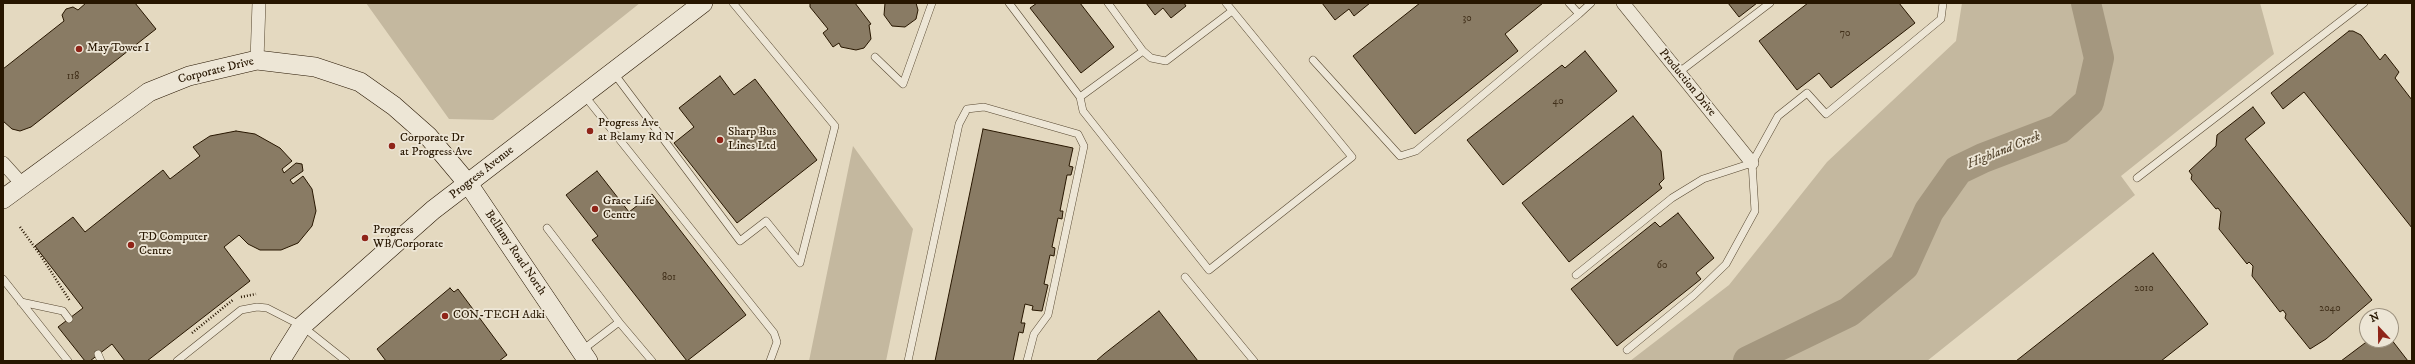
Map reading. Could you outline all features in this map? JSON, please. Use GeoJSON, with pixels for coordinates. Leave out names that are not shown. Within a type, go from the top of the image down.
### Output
{"type":"FeatureCollection","features":[{"type":"Feature","properties":{"kind":"street"},"geometry":{"type":"LineString","coordinates":[[257,60],[259,3]]}},
{"type":"Feature","properties":{"kind":"street","name":"Progress Avenue"},"geometry":{"type":"LineString","coordinates":[[280,361],[302,326],[433,210],[469,185],[582,94],[703,3]]}},
{"type":"Feature","properties":{"kind":"street","name":"Production Drive"},"geometry":{"type":"LineString","coordinates":[[1623,3],[1752,163]]}},
{"type":"Feature","properties":{"kind":"street","name":"Corporate Drive"},"geometry":{"type":"LineString","coordinates":[[3,199],[149,92],[189,76],[257,60],[315,67],[360,82],[394,106],[428,136],[469,185]]}},
{"type":"Feature","properties":{"kind":"street"},"geometry":{"type":"LineString","coordinates":[[3,162],[22,184]]}},
{"type":"Feature","properties":{"kind":"street","name":"Bellamy Road North"},"geometry":{"type":"LineString","coordinates":[[469,185],[585,356]]}},
{"type":"Feature","properties":{"kind":"lane"},"geometry":{"type":"LineString","coordinates":[[613,71],[740,241],[766,221],[800,263],[835,126],[733,3]]}},
{"type":"Feature","properties":{"kind":"lane"},"geometry":{"type":"LineString","coordinates":[[875,57],[903,84],[932,3]]}},
{"type":"Feature","properties":{"kind":"lane"},"geometry":{"type":"LineString","coordinates":[[1009,3],[1080,97],[1083,111],[1209,270],[1352,157],[1226,3]]}},
{"type":"Feature","properties":{"kind":"lane"},"geometry":{"type":"LineString","coordinates":[[1108,3],[1151,58],[1166,61],[1232,11]]}},
{"type":"Feature","properties":{"kind":"lane"},"geometry":{"type":"LineString","coordinates":[[1569,3],[1579,14]]}},
{"type":"Feature","properties":{"kind":"lane"},"geometry":{"type":"LineString","coordinates":[[1313,60],[1400,156],[1416,151],[1592,3]]}},
{"type":"Feature","properties":{"kind":"lane"},"geometry":{"type":"LineString","coordinates":[[1678,73],[1770,3]]}},
{"type":"Feature","properties":{"kind":"lane"},"geometry":{"type":"LineString","coordinates":[[1626,350],[1694,295],[1726,264],[1755,211],[1752,163],[1778,116],[1807,93],[1826,114],[1941,19],[1943,3]]}},
{"type":"Feature","properties":{"kind":"lane"},"geometry":{"type":"LineString","coordinates":[[2137,178],[2364,3]]}},
{"type":"Feature","properties":{"kind":"lane"},"geometry":{"type":"LineString","coordinates":[[1080,97],[1144,50]]}},
{"type":"Feature","properties":{"kind":"lane"},"geometry":{"type":"LineString","coordinates":[[582,94],[774,333],[776,342],[770,361]]}},
{"type":"Feature","properties":{"kind":"lane"},"geometry":{"type":"LineString","coordinates":[[908,361],[959,124],[967,108],[984,107],[1078,134],[1084,146],[1048,315],[1034,334],[1027,361]]}},
{"type":"Feature","properties":{"kind":"lane"},"geometry":{"type":"LineString","coordinates":[[1576,275],[1672,198],[1703,179],[1752,163]]}},
{"type":"Feature","properties":{"kind":"lane"},"geometry":{"type":"LineString","coordinates":[[547,228],[619,322],[652,361]]}},
{"type":"Feature","properties":{"kind":"lane"},"geometry":{"type":"LineString","coordinates":[[1185,277],[1254,361]]}},
{"type":"Feature","properties":{"kind":"lane"},"geometry":{"type":"LineString","coordinates":[[3,280],[68,361]]}},
{"type":"Feature","properties":{"kind":"lane"},"geometry":{"type":"LineString","coordinates":[[21,302],[63,311],[69,319]]}},
{"type":"Feature","properties":{"kind":"lane"},"geometry":{"type":"LineString","coordinates":[[177,361],[241,310],[267,308],[302,326],[346,361]]}},
{"type":"Feature","properties":{"kind":"lane"},"geometry":{"type":"LineString","coordinates":[[585,356],[619,322]]}},
{"type":"Feature","properties":{"kind":"path"},"geometry":{"type":"LineString","coordinates":[[20,228],[41,256],[73,306]]}},
{"type":"Feature","properties":{"kind":"shaded area"},"geometry":{"type":"Polygon","coordinates":[[[366,3],[640,3],[493,120],[449,119],[366,3]]]}},
{"type":"Feature","properties":{"kind":"shaded area"},"geometry":{"type":"Polygon","coordinates":[[[1962,3],[2260,3],[2274,54],[2121,176],[2135,195],[1927,361],[1630,361],[1729,285],[1827,162],[1956,41],[1962,3]]]}},
{"type":"Feature","properties":{"kind":"shaded area"},"geometry":{"type":"Polygon","coordinates":[[[853,146],[913,229],[886,361],[809,361],[853,146]]]}},
{"type":"Feature","properties":{"kind":"building","name":"May Tower I"},"geometry":{"type":"Polygon","coordinates":[[[86,3],[135,3],[156,29],[31,127],[20,131],[12,129],[3,121],[3,69],[64,21],[62,15],[66,9],[73,7],[78,10],[86,3]]]}},
{"type":"Feature","properties":{"kind":"building"},"geometry":{"type":"Polygon","coordinates":[[[810,3],[855,3],[871,24],[869,25],[871,39],[864,48],[856,50],[841,47],[839,43],[833,47],[823,33],[828,29],[810,7],[810,3]]]}},
{"type":"Feature","properties":{"kind":"building"},"geometry":{"type":"Polygon","coordinates":[[[885,3],[916,3],[918,10],[916,19],[905,27],[892,26],[884,15],[885,3]]]}},
{"type":"Feature","properties":{"kind":"building"},"geometry":{"type":"Polygon","coordinates":[[[1037,3],[1080,3],[1114,47],[1081,73],[1030,8],[1037,3]]]}},
{"type":"Feature","properties":{"kind":"building"},"geometry":{"type":"Polygon","coordinates":[[[1146,3],[1184,3],[1186,6],[1171,18],[1163,8],[1155,15],[1146,3]]]}},
{"type":"Feature","properties":{"kind":"building"},"geometry":{"type":"Polygon","coordinates":[[[1322,3],[1370,3],[1354,16],[1349,9],[1335,20],[1322,3]]]}},
{"type":"Feature","properties":{"kind":"building"},"geometry":{"type":"Polygon","coordinates":[[[1420,3],[1543,3],[1505,34],[1518,51],[1415,134],[1353,56],[1420,3]]]}},
{"type":"Feature","properties":{"kind":"building"},"geometry":{"type":"Polygon","coordinates":[[[1728,3],[1757,3],[1739,17],[1728,3]]]}},
{"type":"Feature","properties":{"kind":"building"},"geometry":{"type":"Polygon","coordinates":[[[1808,3],[1899,3],[1915,23],[1831,88],[1819,73],[1797,90],[1759,41],[1808,3]]]}},
{"type":"Feature","properties":{"kind":"building"},"geometry":{"type":"Polygon","coordinates":[[[2349,31],[2353,31],[2361,35],[2380,60],[2385,54],[2399,72],[2395,78],[2412,100],[2412,228],[2304,92],[2283,109],[2271,93],[2349,31]]]}},
{"type":"Feature","properties":{"kind":"building"},"geometry":{"type":"Polygon","coordinates":[[[1585,51],[1617,91],[1503,185],[1467,140],[1562,65],[1565,68],[1585,51]]]}},
{"type":"Feature","properties":{"kind":"building"},"geometry":{"type":"Polygon","coordinates":[[[720,76],[734,95],[755,79],[817,160],[737,223],[674,143],[694,127],[679,108],[720,76]]]}},
{"type":"Feature","properties":{"kind":"building"},"geometry":{"type":"Polygon","coordinates":[[[2253,107],[2265,123],[2245,139],[2372,300],[2363,308],[2359,308],[2359,311],[2326,339],[2310,349],[2285,318],[2286,314],[2283,310],[2280,312],[2252,276],[2253,266],[2249,262],[2247,264],[2219,229],[2221,212],[2218,208],[2216,209],[2191,179],[2192,175],[2189,171],[2216,146],[2217,135],[2253,107]]]}},
{"type":"Feature","properties":{"kind":"building"},"geometry":{"type":"Polygon","coordinates":[[[1633,116],[1661,151],[1664,179],[1659,184],[1662,188],[1569,262],[1522,203],[1633,116]]]}},
{"type":"Feature","properties":{"kind":"building"},"geometry":{"type":"Polygon","coordinates":[[[983,129],[1073,148],[1069,166],[1073,167],[1071,175],[1067,175],[1060,211],[1063,211],[1062,219],[1058,218],[1052,247],[1055,248],[1054,256],[1050,255],[1044,284],[1048,285],[1042,311],[1032,310],[1033,306],[1025,304],[1021,323],[1025,323],[1023,333],[1019,332],[1013,361],[935,361],[983,129]]]}},
{"type":"Feature","properties":{"kind":"building","name":"TD Computer Centre"},"geometry":{"type":"Polygon","coordinates":[[[236,131],[255,134],[280,148],[292,161],[282,169],[284,173],[296,163],[302,164],[303,171],[290,180],[293,184],[303,176],[312,189],[316,211],[312,226],[298,243],[281,250],[260,250],[248,244],[239,235],[224,247],[250,281],[147,361],[125,361],[112,344],[90,361],[85,361],[58,327],[83,308],[35,246],[73,217],[85,232],[163,170],[170,179],[200,156],[193,147],[210,136],[236,131]]]}},
{"type":"Feature","properties":{"kind":"building"},"geometry":{"type":"Polygon","coordinates":[[[597,171],[629,212],[652,194],[746,315],[687,361],[592,240],[598,236],[566,195],[597,171]]]}},
{"type":"Feature","properties":{"kind":"building"},"geometry":{"type":"Polygon","coordinates":[[[1678,213],[1714,258],[1696,273],[1701,279],[1617,346],[1571,289],[1655,222],[1660,227],[1678,213]]]}},
{"type":"Feature","properties":{"kind":"building"},"geometry":{"type":"Polygon","coordinates":[[[2153,253],[2208,324],[2161,361],[2016,361],[2153,253]]]}},
{"type":"Feature","properties":{"kind":"building","name":"CON-TECH Adki"},"geometry":{"type":"Polygon","coordinates":[[[450,288],[454,292],[458,289],[507,355],[499,361],[386,361],[377,349],[450,288]]]}},
{"type":"Feature","properties":{"kind":"building"},"geometry":{"type":"Polygon","coordinates":[[[1159,311],[1198,361],[1096,361],[1104,354],[1159,311]]]}},
{"type":"Feature","properties":{"kind":"building"},"geometry":{"type":"Polygon","coordinates":[[[2359,348],[2398,348],[2408,361],[2341,361],[2359,348]]]}},
{"type":"Feature","properties":{"kind":"waterway","name":"Highland Creek"},"geometry":{"type":"LineString","coordinates":[[1748,361],[1849,312],[1904,266],[1929,211],[1958,170],[1983,158],[2059,129],[2089,102],[2099,58],[2086,3]]}},
{"type":"Feature","properties":{"kind":"place","name":"May Tower I"},"geometry":{"type":"Point","coordinates":[79,49]}},
{"type":"Feature","properties":{"kind":"place","name":"Progress Ave at Belamy Rd N"},"geometry":{"type":"Point","coordinates":[590,131]}},
{"type":"Feature","properties":{"kind":"place","name":"Sharp Bus Lines Ltd"},"geometry":{"type":"Point","coordinates":[720,140]}},
{"type":"Feature","properties":{"kind":"place","name":"Corporate Dr at Progress Ave"},"geometry":{"type":"Point","coordinates":[392,146]}},
{"type":"Feature","properties":{"kind":"place","name":"Grace Life Centre"},"geometry":{"type":"Point","coordinates":[595,209]}},
{"type":"Feature","properties":{"kind":"place","name":"Progress WB/Corporate"},"geometry":{"type":"Point","coordinates":[365,238]}},
{"type":"Feature","properties":{"kind":"place","name":"TD Computer Centre"},"geometry":{"type":"Point","coordinates":[131,245]}},
{"type":"Feature","properties":{"kind":"place","name":"CON-TECH Adki"},"geometry":{"type":"Point","coordinates":[445,316]}}]}
